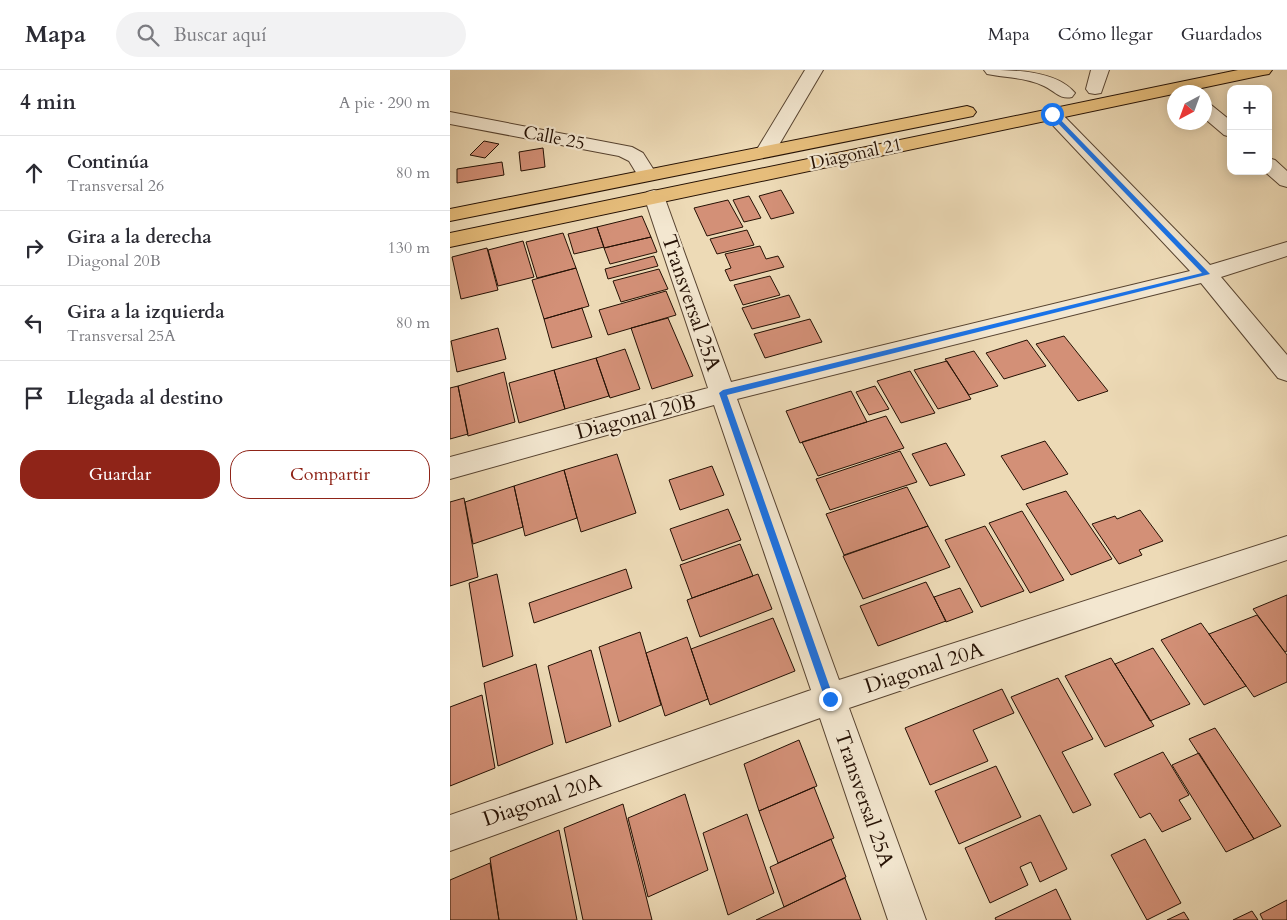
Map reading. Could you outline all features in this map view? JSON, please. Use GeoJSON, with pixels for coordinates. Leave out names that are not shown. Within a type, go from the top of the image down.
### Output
{"type":"FeatureCollection","features":[{"type":"Feature","properties":{"kind":"highway","name":"Diagonal 21"},"geometry":{"type":"LineString","coordinates":[[450,215],[650,185],[1052,114],[1184,84],[1263,70]]}},
{"type":"Feature","properties":{"kind":"highway","name":"Diagonal 21"},"geometry":{"type":"LineString","coordinates":[[1037,99],[1096,89],[1184,84]]}},
{"type":"Feature","properties":{"kind":"highway","name":"Diagonal 21"},"geometry":{"type":"LineString","coordinates":[[450,240],[766,152],[989,108]]}},
{"type":"Feature","properties":{"kind":"street"},"geometry":{"type":"LineString","coordinates":[[766,152],[814,70]]}},
{"type":"Feature","properties":{"kind":"street"},"geometry":{"type":"LineString","coordinates":[[993,70],[1042,78],[1056,84],[1066,93]]}},
{"type":"Feature","properties":{"kind":"street"},"geometry":{"type":"LineString","coordinates":[[1096,89],[1100,70]]}},
{"type":"Feature","properties":{"kind":"street"},"geometry":{"type":"LineString","coordinates":[[1052,114],[1206,274],[1287,372]]}},
{"type":"Feature","properties":{"kind":"street"},"geometry":{"type":"LineString","coordinates":[[1212,115],[1230,130]]}},
{"type":"Feature","properties":{"kind":"street","name":"Calle 25"},"geometry":{"type":"LineString","coordinates":[[450,118],[626,151],[636,157],[650,185]]}},
{"type":"Feature","properties":{"kind":"street"},"geometry":{"type":"LineString","coordinates":[[1272,168],[1287,181]]}},
{"type":"Feature","properties":{"kind":"street","name":"Transversal 25A"},"geometry":{"type":"LineString","coordinates":[[650,185],[907,920]]}},
{"type":"Feature","properties":{"kind":"street","name":"Diagonal 20B"},"geometry":{"type":"LineString","coordinates":[[450,468],[723,393],[1206,274],[1287,249]]}},
{"type":"Feature","properties":{"kind":"street","name":"Diagonal 20A"},"geometry":{"type":"LineString","coordinates":[[450,833],[830,699],[1287,548]]}},
{"type":"Feature","properties":{"kind":"building"},"geometry":{"type":"Polygon","coordinates":[[[484,141],[499,144],[485,158],[470,155],[484,141]]]}},
{"type":"Feature","properties":{"kind":"building"},"geometry":{"type":"Polygon","coordinates":[[[543,148],[545,167],[521,171],[519,152],[543,148]]]}},
{"type":"Feature","properties":{"kind":"building"},"geometry":{"type":"Polygon","coordinates":[[[502,162],[504,175],[457,183],[457,169],[502,162]]]}},
{"type":"Feature","properties":{"kind":"building"},"geometry":{"type":"Polygon","coordinates":[[[781,190],[794,213],[771,219],[759,196],[781,190]]]}},
{"type":"Feature","properties":{"kind":"building"},"geometry":{"type":"Polygon","coordinates":[[[749,196],[761,218],[744,222],[733,200],[749,196]]]}},
{"type":"Feature","properties":{"kind":"building"},"geometry":{"type":"Polygon","coordinates":[[[728,200],[743,227],[707,236],[694,208],[728,200]]]}},
{"type":"Feature","properties":{"kind":"building"},"geometry":{"type":"Polygon","coordinates":[[[642,216],[651,237],[604,248],[597,227],[642,216]]]}},
{"type":"Feature","properties":{"kind":"building"},"geometry":{"type":"Polygon","coordinates":[[[597,227],[604,247],[574,254],[568,234],[597,227]]]}},
{"type":"Feature","properties":{"kind":"building"},"geometry":{"type":"Polygon","coordinates":[[[747,230],[754,245],[717,254],[710,239],[747,230]]]}},
{"type":"Feature","properties":{"kind":"building"},"geometry":{"type":"Polygon","coordinates":[[[563,233],[576,268],[537,278],[526,242],[563,233]]]}},
{"type":"Feature","properties":{"kind":"building"},"geometry":{"type":"Polygon","coordinates":[[[651,237],[657,252],[610,264],[604,248],[651,237]]]}},
{"type":"Feature","properties":{"kind":"building"},"geometry":{"type":"Polygon","coordinates":[[[523,241],[534,277],[498,286],[488,250],[523,241]]]}},
{"type":"Feature","properties":{"kind":"building"},"geometry":{"type":"Polygon","coordinates":[[[760,246],[766,259],[778,256],[784,267],[730,281],[725,270],[731,268],[725,254],[760,246]]]}},
{"type":"Feature","properties":{"kind":"building"},"geometry":{"type":"Polygon","coordinates":[[[487,248],[498,290],[461,299],[452,257],[487,248]]]}},
{"type":"Feature","properties":{"kind":"building"},"geometry":{"type":"Polygon","coordinates":[[[654,256],[658,266],[608,279],[605,269],[654,256]]]}},
{"type":"Feature","properties":{"kind":"building"},"geometry":{"type":"Polygon","coordinates":[[[576,268],[589,306],[544,319],[532,280],[576,268]]]}},
{"type":"Feature","properties":{"kind":"building"},"geometry":{"type":"Polygon","coordinates":[[[659,269],[668,289],[621,302],[613,281],[659,269]]]}},
{"type":"Feature","properties":{"kind":"building"},"geometry":{"type":"Polygon","coordinates":[[[770,276],[780,295],[743,305],[734,285],[770,276]]]}},
{"type":"Feature","properties":{"kind":"building"},"geometry":{"type":"Polygon","coordinates":[[[666,291],[676,315],[608,335],[599,310],[666,291]]]}},
{"type":"Feature","properties":{"kind":"building"},"geometry":{"type":"Polygon","coordinates":[[[789,295],[800,317],[752,329],[742,308],[789,295]]]}},
{"type":"Feature","properties":{"kind":"building"},"geometry":{"type":"Polygon","coordinates":[[[582,308],[592,337],[552,348],[544,319],[582,308]]]}},
{"type":"Feature","properties":{"kind":"building"},"geometry":{"type":"Polygon","coordinates":[[[668,318],[693,376],[652,389],[631,328],[668,318]]]}},
{"type":"Feature","properties":{"kind":"building"},"geometry":{"type":"Polygon","coordinates":[[[810,319],[822,342],[765,358],[754,334],[810,319]]]}},
{"type":"Feature","properties":{"kind":"building"},"geometry":{"type":"Polygon","coordinates":[[[498,328],[506,359],[457,372],[451,341],[498,328]]]}},
{"type":"Feature","properties":{"kind":"building"},"geometry":{"type":"Polygon","coordinates":[[[1064,336],[1108,391],[1078,401],[1036,344],[1064,336]]]}},
{"type":"Feature","properties":{"kind":"building"},"geometry":{"type":"Polygon","coordinates":[[[1027,340],[1046,366],[1004,379],[986,353],[1027,340]]]}},
{"type":"Feature","properties":{"kind":"building"},"geometry":{"type":"Polygon","coordinates":[[[625,349],[640,389],[610,398],[596,358],[625,349]]]}},
{"type":"Feature","properties":{"kind":"building"},"geometry":{"type":"Polygon","coordinates":[[[974,351],[998,386],[969,395],[945,359],[974,351]]]}},
{"type":"Feature","properties":{"kind":"building"},"geometry":{"type":"Polygon","coordinates":[[[596,358],[609,396],[565,409],[554,370],[596,358]]]}},
{"type":"Feature","properties":{"kind":"building"},"geometry":{"type":"Polygon","coordinates":[[[947,361],[971,399],[938,409],[914,370],[947,361]]]}},
{"type":"Feature","properties":{"kind":"building"},"geometry":{"type":"Polygon","coordinates":[[[554,370],[565,409],[519,423],[509,383],[554,370]]]}},
{"type":"Feature","properties":{"kind":"building"},"geometry":{"type":"Polygon","coordinates":[[[910,371],[935,413],[901,423],[877,381],[910,371]]]}},
{"type":"Feature","properties":{"kind":"building"},"geometry":{"type":"Polygon","coordinates":[[[504,372],[515,422],[468,436],[458,386],[504,372]]]}},
{"type":"Feature","properties":{"kind":"building"},"geometry":{"type":"Polygon","coordinates":[[[458,386],[468,434],[450,439],[450,388],[458,386]]]}},
{"type":"Feature","properties":{"kind":"building"},"geometry":{"type":"Polygon","coordinates":[[[875,386],[889,409],[869,415],[856,392],[875,386]]]}},
{"type":"Feature","properties":{"kind":"building"},"geometry":{"type":"Polygon","coordinates":[[[851,391],[867,422],[800,443],[786,411],[851,391]]]}},
{"type":"Feature","properties":{"kind":"building"},"geometry":{"type":"Polygon","coordinates":[[[886,416],[904,448],[818,476],[802,442],[886,416]]]}},
{"type":"Feature","properties":{"kind":"building"},"geometry":{"type":"Polygon","coordinates":[[[1045,441],[1068,474],[1023,490],[1001,456],[1045,441]]]}},
{"type":"Feature","properties":{"kind":"building"},"geometry":{"type":"Polygon","coordinates":[[[946,443],[965,475],[930,486],[912,454],[946,443]]]}},
{"type":"Feature","properties":{"kind":"building"},"geometry":{"type":"Polygon","coordinates":[[[900,451],[917,482],[830,510],[816,479],[900,451]]]}},
{"type":"Feature","properties":{"kind":"building"},"geometry":{"type":"Polygon","coordinates":[[[617,454],[636,513],[581,532],[564,470],[617,454]]]}},
{"type":"Feature","properties":{"kind":"building"},"geometry":{"type":"Polygon","coordinates":[[[712,466],[724,495],[680,510],[669,480],[712,466]]]}},
{"type":"Feature","properties":{"kind":"building"},"geometry":{"type":"Polygon","coordinates":[[[564,470],[577,518],[525,536],[514,486],[564,470]]]}},
{"type":"Feature","properties":{"kind":"building"},"geometry":{"type":"Polygon","coordinates":[[[514,486],[523,527],[473,544],[465,502],[514,486]]]}},
{"type":"Feature","properties":{"kind":"building"},"geometry":{"type":"Polygon","coordinates":[[[907,487],[928,526],[844,555],[826,514],[907,487]]]}},
{"type":"Feature","properties":{"kind":"building"},"geometry":{"type":"Polygon","coordinates":[[[1066,491],[1112,559],[1071,575],[1026,504],[1066,491]]]}},
{"type":"Feature","properties":{"kind":"building"},"geometry":{"type":"Polygon","coordinates":[[[464,498],[478,577],[450,586],[450,502],[464,498]]]}},
{"type":"Feature","properties":{"kind":"building"},"geometry":{"type":"Polygon","coordinates":[[[728,509],[741,540],[682,561],[670,529],[728,509]]]}},
{"type":"Feature","properties":{"kind":"building"},"geometry":{"type":"Polygon","coordinates":[[[1140,510],[1163,541],[1139,550],[1142,555],[1119,564],[1092,524],[1115,516],[1117,519],[1140,510]]]}},
{"type":"Feature","properties":{"kind":"building"},"geometry":{"type":"Polygon","coordinates":[[[1022,511],[1064,580],[1030,593],[989,523],[1022,511]]]}},
{"type":"Feature","properties":{"kind":"building"},"geometry":{"type":"Polygon","coordinates":[[[928,526],[950,567],[863,599],[843,556],[928,526]]]}},
{"type":"Feature","properties":{"kind":"building"},"geometry":{"type":"Polygon","coordinates":[[[985,526],[1024,591],[981,607],[945,540],[985,526]]]}},
{"type":"Feature","properties":{"kind":"building"},"geometry":{"type":"Polygon","coordinates":[[[740,544],[753,576],[692,598],[680,565],[740,544]]]}},
{"type":"Feature","properties":{"kind":"building"},"geometry":{"type":"Polygon","coordinates":[[[626,569],[632,588],[534,623],[529,603],[626,569]]]}},
{"type":"Feature","properties":{"kind":"building"},"geometry":{"type":"Polygon","coordinates":[[[497,574],[513,656],[483,667],[469,583],[497,574]]]}},
{"type":"Feature","properties":{"kind":"building"},"geometry":{"type":"Polygon","coordinates":[[[758,574],[772,609],[700,637],[687,600],[758,574]]]}},
{"type":"Feature","properties":{"kind":"building"},"geometry":{"type":"Polygon","coordinates":[[[926,582],[946,621],[878,646],[860,606],[926,582]]]}},
{"type":"Feature","properties":{"kind":"building"},"geometry":{"type":"Polygon","coordinates":[[[960,588],[973,612],[946,622],[934,597],[960,588]]]}},
{"type":"Feature","properties":{"kind":"building"},"geometry":{"type":"Polygon","coordinates":[[[1287,595],[1287,651],[1285,652],[1253,609],[1287,595]]]}},
{"type":"Feature","properties":{"kind":"building"},"geometry":{"type":"Polygon","coordinates":[[[1257,615],[1287,655],[1287,682],[1254,697],[1209,634],[1257,615]]]}},
{"type":"Feature","properties":{"kind":"building"},"geometry":{"type":"Polygon","coordinates":[[[773,618],[795,671],[710,705],[691,649],[773,618]]]}},
{"type":"Feature","properties":{"kind":"building"},"geometry":{"type":"Polygon","coordinates":[[[1201,623],[1246,686],[1204,705],[1161,640],[1201,623]]]}},
{"type":"Feature","properties":{"kind":"building"},"geometry":{"type":"Polygon","coordinates":[[[640,632],[661,705],[619,722],[599,647],[640,632]]]}},
{"type":"Feature","properties":{"kind":"building"},"geometry":{"type":"Polygon","coordinates":[[[687,637],[708,699],[665,716],[646,653],[687,637]]]}},
{"type":"Feature","properties":{"kind":"building"},"geometry":{"type":"Polygon","coordinates":[[[1153,648],[1190,704],[1150,721],[1115,664],[1153,648]]]}},
{"type":"Feature","properties":{"kind":"building"},"geometry":{"type":"Polygon","coordinates":[[[591,650],[611,726],[566,743],[548,666],[591,650]]]}},
{"type":"Feature","properties":{"kind":"building"},"geometry":{"type":"Polygon","coordinates":[[[1111,658],[1154,726],[1105,747],[1065,676],[1111,658]]]}},
{"type":"Feature","properties":{"kind":"building"},"geometry":{"type":"Polygon","coordinates":[[[536,664],[553,744],[498,766],[484,683],[536,664]]]}},
{"type":"Feature","properties":{"kind":"building"},"geometry":{"type":"Polygon","coordinates":[[[1058,678],[1093,739],[1062,752],[1091,805],[1073,813],[1011,697],[1058,678]]]}},
{"type":"Feature","properties":{"kind":"building"},"geometry":{"type":"Polygon","coordinates":[[[1002,689],[1014,713],[973,730],[988,761],[930,785],[905,728],[1002,689]]]}},
{"type":"Feature","properties":{"kind":"building"},"geometry":{"type":"Polygon","coordinates":[[[482,695],[495,768],[450,786],[450,707],[482,695]]]}},
{"type":"Feature","properties":{"kind":"building"},"geometry":{"type":"Polygon","coordinates":[[[1215,728],[1281,826],[1254,839],[1189,739],[1215,728]]]}},
{"type":"Feature","properties":{"kind":"building"},"geometry":{"type":"Polygon","coordinates":[[[799,740],[817,786],[759,811],[744,764],[799,740]]]}},
{"type":"Feature","properties":{"kind":"building"},"geometry":{"type":"Polygon","coordinates":[[[1163,752],[1189,795],[1179,800],[1191,819],[1162,832],[1150,813],[1140,818],[1114,774],[1163,752]]]}},
{"type":"Feature","properties":{"kind":"building"},"geometry":{"type":"Polygon","coordinates":[[[1199,753],[1254,839],[1226,852],[1172,765],[1199,753]]]}},
{"type":"Feature","properties":{"kind":"building"},"geometry":{"type":"Polygon","coordinates":[[[996,766],[1021,817],[959,844],[935,791],[996,766]]]}},
{"type":"Feature","properties":{"kind":"building"},"geometry":{"type":"Polygon","coordinates":[[[814,787],[834,838],[778,863],[759,811],[814,787]]]}},
{"type":"Feature","properties":{"kind":"building"},"geometry":{"type":"Polygon","coordinates":[[[685,794],[708,870],[648,897],[628,818],[685,794]]]}},
{"type":"Feature","properties":{"kind":"building"},"geometry":{"type":"Polygon","coordinates":[[[623,804],[652,920],[583,920],[564,828],[623,804]]]}},
{"type":"Feature","properties":{"kind":"building"},"geometry":{"type":"Polygon","coordinates":[[[747,814],[774,893],[728,915],[703,833],[747,814]]]}},
{"type":"Feature","properties":{"kind":"building"},"geometry":{"type":"Polygon","coordinates":[[[1040,815],[1067,869],[1040,882],[1031,862],[1020,867],[1028,885],[990,903],[965,848],[1040,815]]]}},
{"type":"Feature","properties":{"kind":"building"},"geometry":{"type":"Polygon","coordinates":[[[559,830],[577,920],[499,920],[490,858],[559,830]]]}},
{"type":"Feature","properties":{"kind":"building"},"geometry":{"type":"Polygon","coordinates":[[[831,839],[846,877],[784,907],[770,867],[831,839]]]}},
{"type":"Feature","properties":{"kind":"building"},"geometry":{"type":"Polygon","coordinates":[[[1145,839],[1181,903],[1147,920],[1111,855],[1145,839]]]}},
{"type":"Feature","properties":{"kind":"building"},"geometry":{"type":"Polygon","coordinates":[[[490,863],[499,920],[450,920],[450,880],[490,863]]]}},
{"type":"Feature","properties":{"kind":"building"},"geometry":{"type":"Polygon","coordinates":[[[845,878],[861,920],[756,920],[784,907],[845,878]]]}},
{"type":"Feature","properties":{"kind":"building"},"geometry":{"type":"Polygon","coordinates":[[[1056,889],[1071,920],[996,920],[995,918],[1056,889]]]}},
{"type":"Feature","properties":{"kind":"building"},"geometry":{"type":"Polygon","coordinates":[[[1287,900],[1287,920],[1263,920],[1260,914],[1287,900]]]}},
{"type":"Feature","properties":{"kind":"building"},"geometry":{"type":"Polygon","coordinates":[[[1252,911],[1258,920],[1233,920],[1252,911]]]}},
{"type":"Feature","properties":{"kind":"building"},"geometry":{"type":"Polygon","coordinates":[[[1184,912],[1189,920],[1167,920],[1184,912]]]}},
{"type":"Feature","properties":{"kind":"route"},"geometry":{"type":"LineString","coordinates":[[830,699],[723,393],[1206,274],[1052,114]]}}]}
